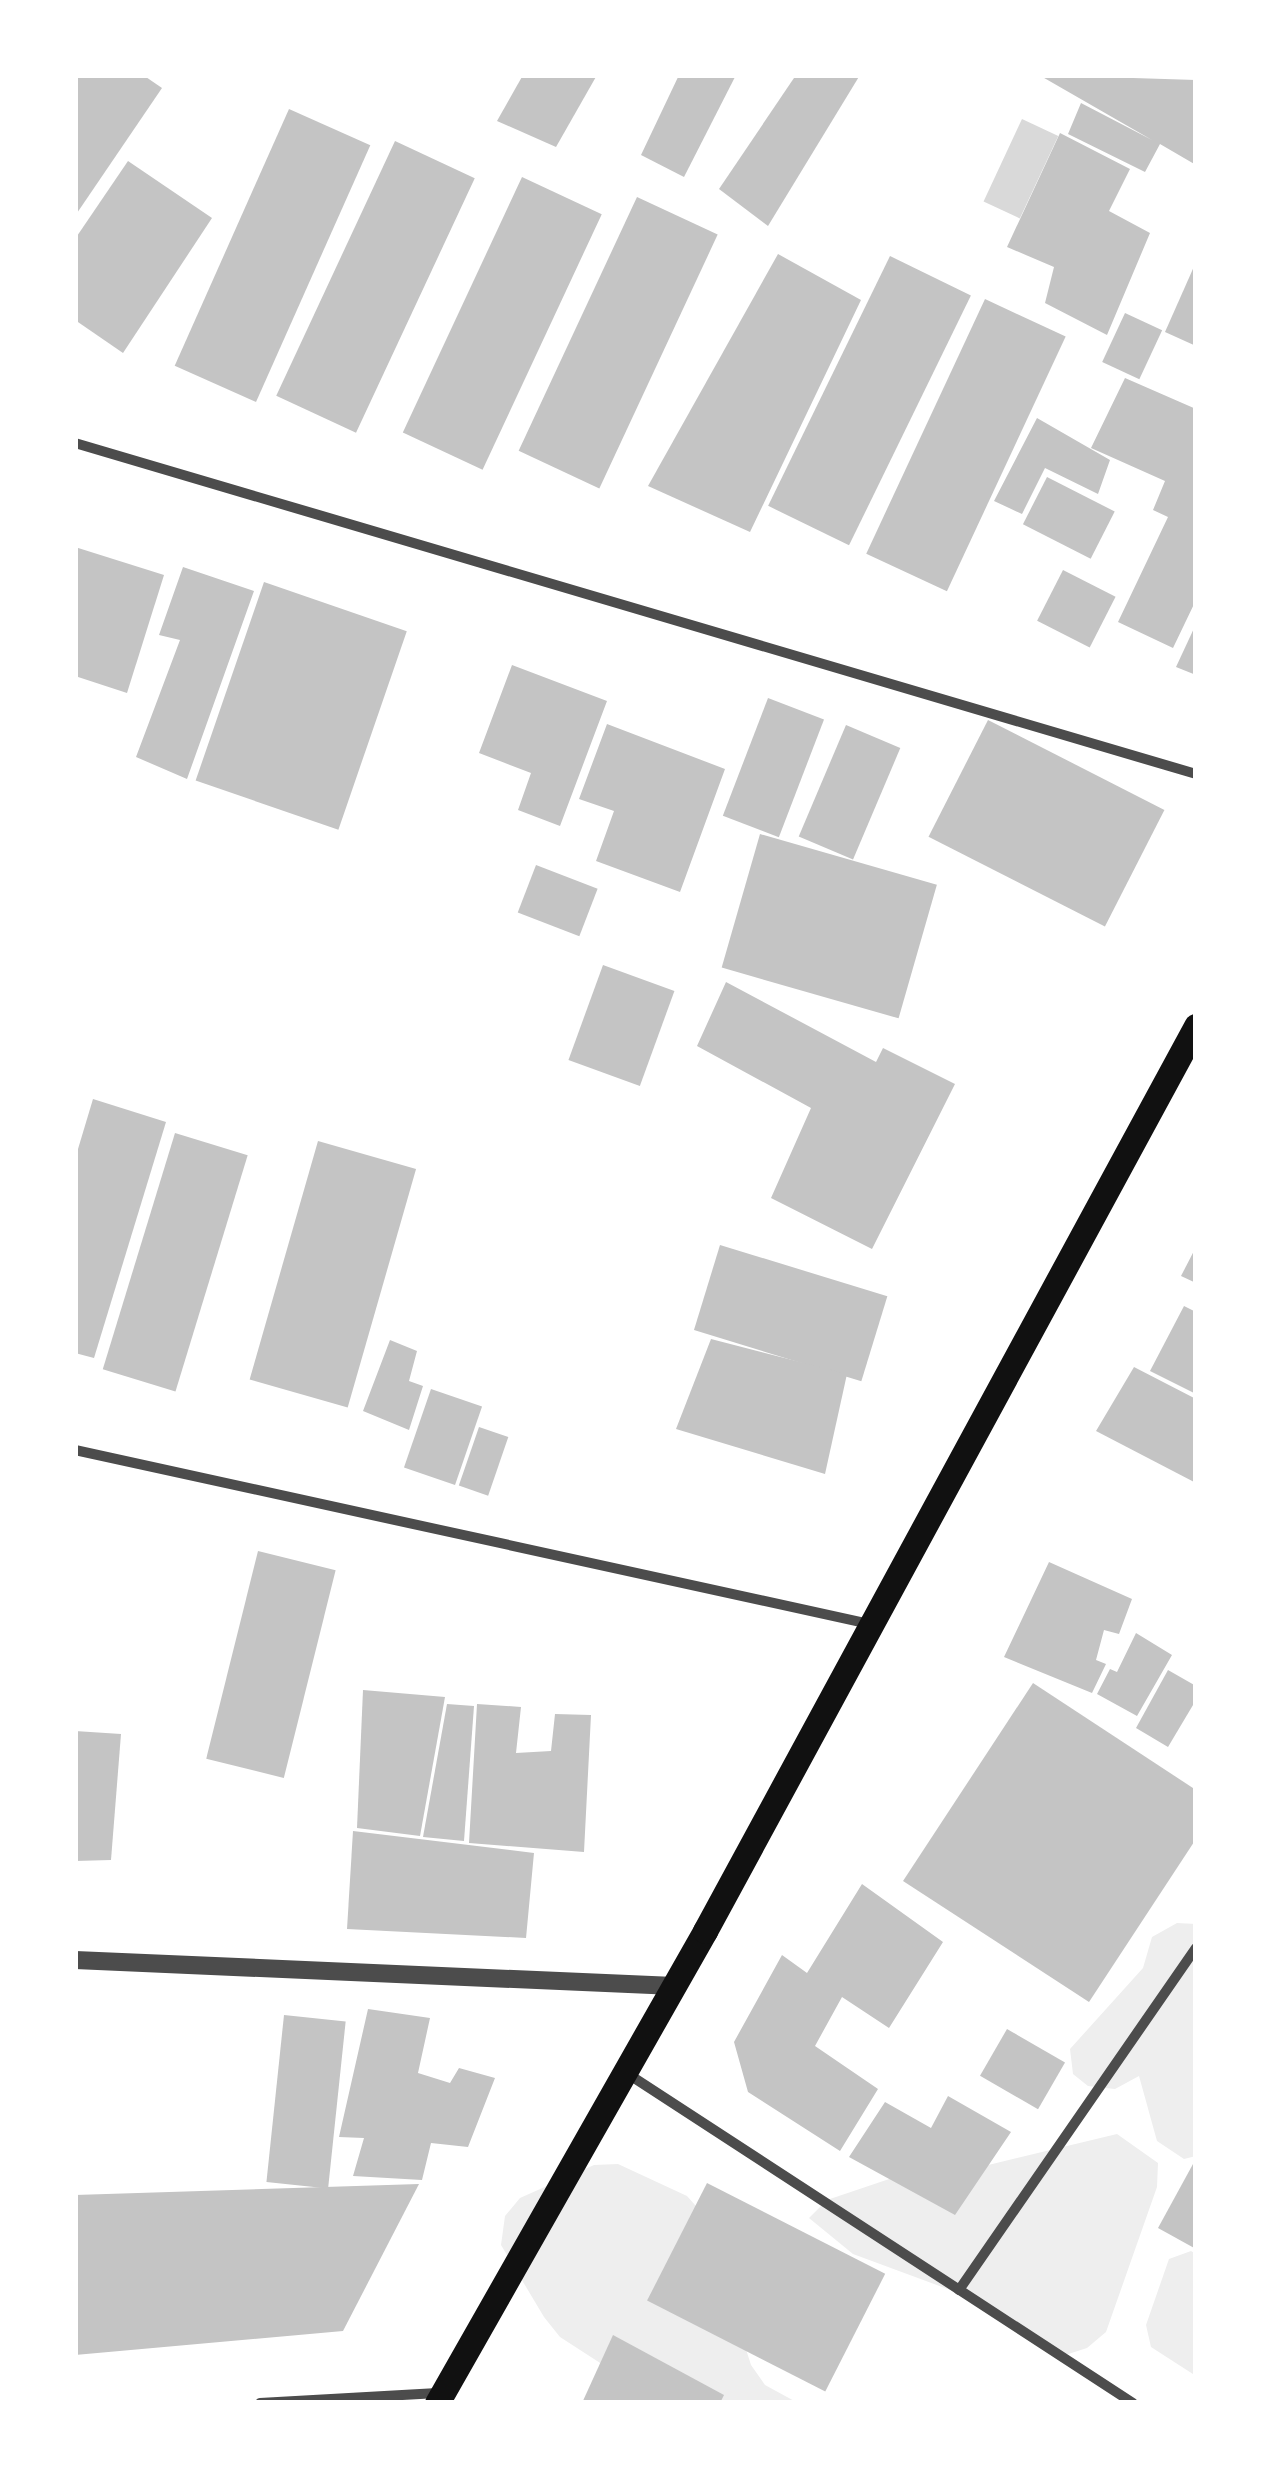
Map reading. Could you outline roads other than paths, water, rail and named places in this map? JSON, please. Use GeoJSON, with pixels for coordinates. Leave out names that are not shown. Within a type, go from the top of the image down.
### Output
{"type":"FeatureCollection","features":[{"type":"Feature","properties":{"kind":"main road"},"geometry":{"type":"LineString","coordinates":[[440,2398],[674,1986],[1196,1026]]}},
{"type":"Feature","properties":{"kind":"street"},"geometry":{"type":"LineString","coordinates":[[75,443],[1196,774]]}},
{"type":"Feature","properties":{"kind":"street"},"geometry":{"type":"LineString","coordinates":[[75,1450],[871,1624]]}},
{"type":"Feature","properties":{"kind":"street"},"geometry":{"type":"LineString","coordinates":[[959,2290],[1196,1948]]}},
{"type":"Feature","properties":{"kind":"street"},"geometry":{"type":"LineString","coordinates":[[75,1960],[674,1986]]}},
{"type":"Feature","properties":{"kind":"street"},"geometry":{"type":"LineString","coordinates":[[624,2071],[1133,2403]]}},
{"type":"Feature","properties":{"kind":"street"},"geometry":{"type":"LineString","coordinates":[[260,2403],[440,2398]]}}]}
